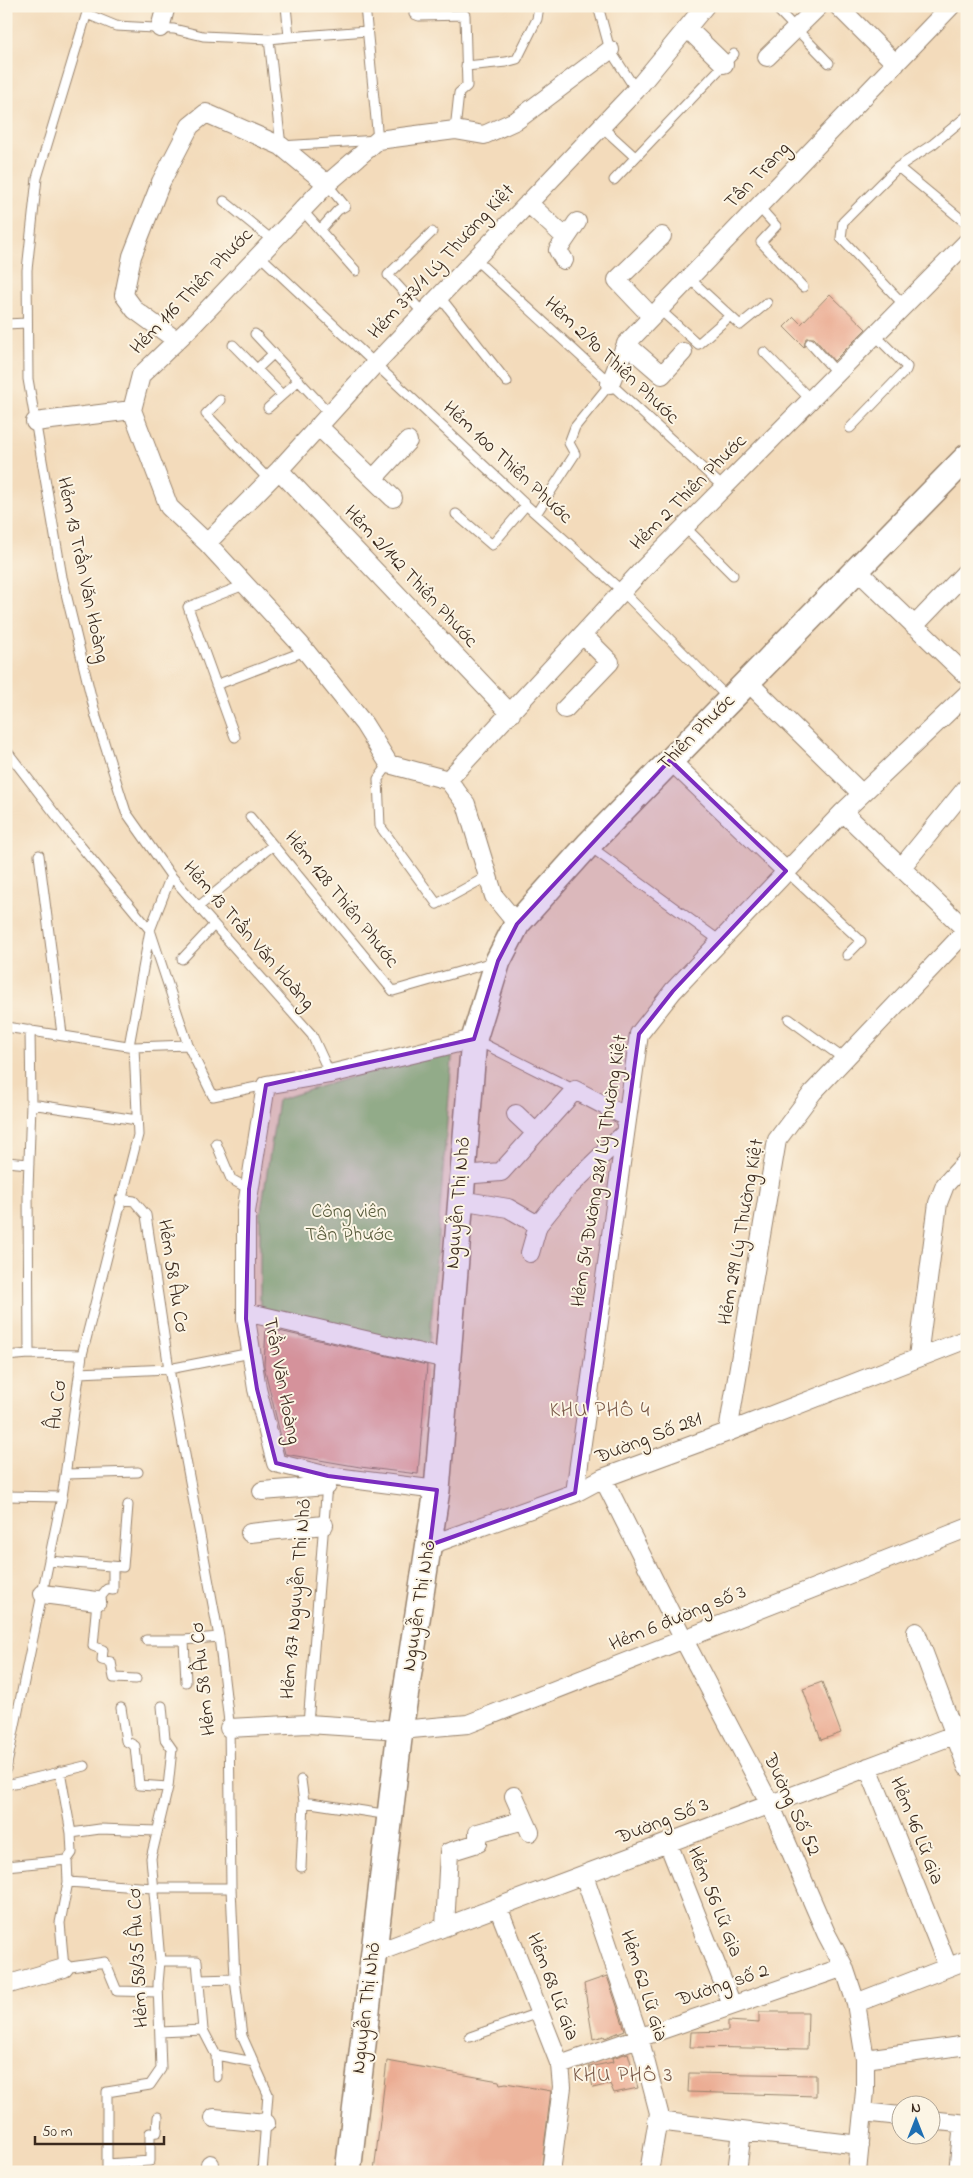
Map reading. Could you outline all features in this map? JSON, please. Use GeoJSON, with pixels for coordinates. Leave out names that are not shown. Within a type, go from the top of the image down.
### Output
{"type":"FeatureCollection","features":[{"type":"Feature","properties":{"kind":"street"},"geometry":{"type":"LineString","coordinates":[[160,28],[166,6]]}},
{"type":"Feature","properties":{"kind":"street","name":"Hẻm 373/1 Lý Thường Kiệt"},"geometry":{"type":"LineString","coordinates":[[207,543],[274,475],[375,364],[636,90],[705,6]]}},
{"type":"Feature","properties":{"kind":"street"},"geometry":{"type":"LineString","coordinates":[[767,57],[819,6]]}},
{"type":"Feature","properties":{"kind":"street"},"geometry":{"type":"LineString","coordinates":[[838,6],[896,64]]}},
{"type":"Feature","properties":{"kind":"street","name":"Tân Trang"},"geometry":{"type":"LineString","coordinates":[[610,384],[626,344],[952,6]]}},
{"type":"Feature","properties":{"kind":"street"},"geometry":{"type":"LineString","coordinates":[[687,28],[729,59]]}},
{"type":"Feature","properties":{"kind":"street"},"geometry":{"type":"LineString","coordinates":[[378,140],[455,130],[484,135],[517,120],[610,50]]}},
{"type":"Feature","properties":{"kind":"street"},"geometry":{"type":"LineString","coordinates":[[176,340],[135,310],[124,295],[132,256],[157,191],[190,126],[206,113],[281,146],[327,184]]}},
{"type":"Feature","properties":{"kind":"street","name":"Hẻm 116 Thiên Phước"},"geometry":{"type":"LineString","coordinates":[[132,410],[141,375],[327,184],[378,140]]}},
{"type":"Feature","properties":{"kind":"street"},"geometry":{"type":"LineString","coordinates":[[528,203],[565,237]]}},
{"type":"Feature","properties":{"kind":"street"},"geometry":{"type":"LineString","coordinates":[[564,260],[558,250],[565,237],[577,222]]}},
{"type":"Feature","properties":{"kind":"street"},"geometry":{"type":"LineString","coordinates":[[656,313],[617,280],[662,236]]}},
{"type":"Feature","properties":{"kind":"street","name":"Hẻm 2 Thiên Phước"},"geometry":{"type":"LineString","coordinates":[[448,780],[511,714],[622,591],[967,242]]}},
{"type":"Feature","properties":{"kind":"street"},"geometry":{"type":"LineString","coordinates":[[626,344],[662,375],[683,352]]}},
{"type":"Feature","properties":{"kind":"street"},"geometry":{"type":"LineString","coordinates":[[35,422],[132,410],[169,507],[207,543],[305,651],[364,724],[389,764],[448,780],[466,804],[494,896],[517,924]]}},
{"type":"Feature","properties":{"kind":"street"},"geometry":{"type":"LineString","coordinates":[[324,420],[373,479],[393,498]]}},
{"type":"Feature","properties":{"kind":"street"},"geometry":{"type":"LineString","coordinates":[[373,479],[408,441]]}},
{"type":"Feature","properties":{"kind":"street","name":"Thiên Phước"},"geometry":{"type":"LineString","coordinates":[[474,1039],[498,961],[517,924],[588,845],[967,457]]}},
{"type":"Feature","properties":{"kind":"street","name":"Hẻm 2/142 Thiên Phước"},"geometry":{"type":"LineString","coordinates":[[274,475],[511,714]]}},
{"type":"Feature","properties":{"kind":"street"},"geometry":{"type":"LineString","coordinates":[[857,570],[967,676]]}},
{"type":"Feature","properties":{"kind":"street"},"geometry":{"type":"LineString","coordinates":[[914,626],[967,571]]}},
{"type":"Feature","properties":{"kind":"street"},"geometry":{"type":"LineString","coordinates":[[565,708],[610,662],[583,635]]}},
{"type":"Feature","properties":{"kind":"street"},"geometry":{"type":"LineString","coordinates":[[748,682],[861,793]]}},
{"type":"Feature","properties":{"kind":"street","name":"Hẻm 54 Đường 281 Lý Thường Kiệt"},"geometry":{"type":"LineString","coordinates":[[575,1493],[639,1034],[673,991],[861,793],[967,694]]}},
{"type":"Feature","properties":{"kind":"street"},"geometry":{"type":"LineString","coordinates":[[670,760],[786,871]]}},
{"type":"Feature","properties":{"kind":"street"},"geometry":{"type":"LineString","coordinates":[[901,868],[967,787]]}},
{"type":"Feature","properties":{"kind":"street"},"geometry":{"type":"LineString","coordinates":[[843,812],[967,931]]}},
{"type":"Feature","properties":{"kind":"street","name":"Hẻm 299 Lý Thường Kiệt"},"geometry":{"type":"LineString","coordinates":[[728,1432],[777,1140],[813,1092],[967,931]]}},
{"type":"Feature","properties":{"kind":"street"},"geometry":{"type":"LineString","coordinates":[[266,1085],[330,1074],[474,1039]]}},
{"type":"Feature","properties":{"kind":"street","name":"Nguyễn Thị Nhỏ"},"geometry":{"type":"LineString","coordinates":[[348,2172],[400,1730],[437,1490],[446,1358],[474,1039]]}},
{"type":"Feature","properties":{"kind":"street","name":"Trần Văn Hoàng"},"geometry":{"type":"LineString","coordinates":[[266,1085],[246,1212],[246,1312],[257,1390],[276,1463],[328,1481],[437,1490]]}},
{"type":"Feature","properties":{"kind":"street"},"geometry":{"type":"LineString","coordinates":[[462,1175],[501,1172],[575,1090],[625,1125],[567,1189],[538,1225],[530,1253]]}},
{"type":"Feature","properties":{"kind":"street"},"geometry":{"type":"LineString","coordinates":[[516,1114],[536,1132]]}},
{"type":"Feature","properties":{"kind":"street"},"geometry":{"type":"LineString","coordinates":[[918,1357],[938,1203],[945,1185],[967,1161]]}},
{"type":"Feature","properties":{"kind":"street"},"geometry":{"type":"LineString","coordinates":[[460,1200],[508,1208],[538,1225]]}},
{"type":"Feature","properties":{"kind":"street"},"geometry":{"type":"LineString","coordinates":[[246,1312],[446,1358]]}},
{"type":"Feature","properties":{"kind":"street","name":"Đường Số 281"},"geometry":{"type":"LineString","coordinates":[[430,1545],[575,1493],[602,1478],[728,1432],[967,1339]]}},
{"type":"Feature","properties":{"kind":"street","name":"Đường Số 52"},"geometry":{"type":"LineString","coordinates":[[602,1478],[770,1804],[826,1933],[844,1967],[856,2003],[865,2059],[863,2112],[857,2172]]}},
{"type":"Feature","properties":{"kind":"street"},"geometry":{"type":"LineString","coordinates":[[262,1491],[328,1481]]}},
{"type":"Feature","properties":{"kind":"street"},"geometry":{"type":"LineString","coordinates":[[250,1532],[324,1525]]}},
{"type":"Feature","properties":{"kind":"street","name":"Hẻm 6 đường số 3"},"geometry":{"type":"LineString","coordinates":[[400,1730],[468,1724],[967,1528]]}},
{"type":"Feature","properties":{"kind":"street"},"geometry":{"type":"LineString","coordinates":[[43,1594],[97,1601]]}},
{"type":"Feature","properties":{"kind":"street"},"geometry":{"type":"LineString","coordinates":[[916,1632],[960,1733],[967,1766]]}},
{"type":"Feature","properties":{"kind":"street","name":"Hẻm 137 Nguyễn Thị Nhỏ"},"geometry":{"type":"LineString","coordinates":[[229,1728],[308,1724],[400,1730]]}},
{"type":"Feature","properties":{"kind":"street","name":"Đường Số 3"},"geometry":{"type":"LineString","coordinates":[[373,1954],[960,1733]]}},
{"type":"Feature","properties":{"kind":"street","name":"Hẻm 46 Lữ Gia"},"geometry":{"type":"LineString","coordinates":[[868,1767],[948,1967]]}},
{"type":"Feature","properties":{"kind":"street"},"geometry":{"type":"LineString","coordinates":[[445,1927],[449,1852],[478,1843],[478,1833],[527,1826],[514,1796]]}},
{"type":"Feature","properties":{"kind":"street","name":"Hẻm 56 Lữ Gia"},"geometry":{"type":"LineString","coordinates":[[668,1843],[732,2005]]}},
{"type":"Feature","properties":{"kind":"street","name":"Hẻm 62 Lữ Gia"},"geometry":{"type":"LineString","coordinates":[[584,1875],[639,2037],[658,2113],[649,2172]]}},
{"type":"Feature","properties":{"kind":"street","name":"Hẻm 68 Lữ Gia"},"geometry":{"type":"LineString","coordinates":[[498,1907],[560,2065],[562,2087],[551,2172]]}},
{"type":"Feature","properties":{"kind":"street"},"geometry":{"type":"LineString","coordinates":[[856,2003],[967,1960]]}},
{"type":"Feature","properties":{"kind":"street","name":"Đường số 2"},"geometry":{"type":"LineString","coordinates":[[560,2065],[844,1967]]}},
{"type":"Feature","properties":{"kind":"street"},"geometry":{"type":"LineString","coordinates":[[6,1985],[64,1968]]}},
{"type":"Feature","properties":{"kind":"street"},"geometry":{"type":"LineString","coordinates":[[865,2059],[967,2045]]}},
{"type":"Feature","properties":{"kind":"street"},"geometry":{"type":"LineString","coordinates":[[863,2112],[890,2115]]}},
{"type":"Feature","properties":{"kind":"street"},"geometry":{"type":"LineString","coordinates":[[214,2118],[266,2123]]}},
{"type":"Feature","properties":{"kind":"street"},"geometry":{"type":"LineString","coordinates":[[657,2121],[860,2145]]}},
{"type":"Feature","properties":{"kind":"street"},"geometry":{"type":"LineString","coordinates":[[940,2121],[965,2124],[958,2172]]}},
{"type":"Feature","properties":{"kind":"street"},"geometry":{"type":"LineString","coordinates":[[737,2172],[742,2131]]}},
{"type":"Feature","properties":{"kind":"lane"},"geometry":{"type":"LineString","coordinates":[[286,6],[289,37]]}},
{"type":"Feature","properties":{"kind":"lane"},"geometry":{"type":"LineString","coordinates":[[269,39],[281,146],[378,140],[365,6]]}},
{"type":"Feature","properties":{"kind":"lane"},"geometry":{"type":"LineString","coordinates":[[466,66],[517,59],[537,19],[539,6]]}},
{"type":"Feature","properties":{"kind":"lane"},"geometry":{"type":"LineString","coordinates":[[598,6],[610,50],[636,90]]}},
{"type":"Feature","properties":{"kind":"lane"},"geometry":{"type":"LineString","coordinates":[[774,6],[828,63]]}},
{"type":"Feature","properties":{"kind":"lane"},"geometry":{"type":"LineString","coordinates":[[88,10],[116,26],[174,29],[203,36],[269,39],[367,31]]}},
{"type":"Feature","properties":{"kind":"lane","name":"Hẻm 13 Trần Văn Hoàng"},"geometry":{"type":"LineString","coordinates":[[88,10],[37,178],[27,270],[28,379],[62,577],[96,717],[126,812],[170,876],[312,1035],[330,1074]]}},
{"type":"Feature","properties":{"kind":"lane"},"geometry":{"type":"LineString","coordinates":[[414,14],[419,16],[465,15],[467,86],[459,93],[455,130]]}},
{"type":"Feature","properties":{"kind":"lane"},"geometry":{"type":"LineString","coordinates":[[614,180],[729,59]]}},
{"type":"Feature","properties":{"kind":"lane"},"geometry":{"type":"LineString","coordinates":[[904,305],[841,238],[843,222],[898,168],[933,144],[967,116]]}},
{"type":"Feature","properties":{"kind":"lane"},"geometry":{"type":"LineString","coordinates":[[601,126],[635,158]]}},
{"type":"Feature","properties":{"kind":"lane"},"geometry":{"type":"LineString","coordinates":[[898,168],[967,224]]}},
{"type":"Feature","properties":{"kind":"lane"},"geometry":{"type":"LineString","coordinates":[[320,230],[338,210],[345,206],[327,184]]}},
{"type":"Feature","properties":{"kind":"lane"},"geometry":{"type":"LineString","coordinates":[[224,201],[272,240]]}},
{"type":"Feature","properties":{"kind":"lane"},"geometry":{"type":"LineString","coordinates":[[758,206],[776,226],[762,242],[803,287]]}},
{"type":"Feature","properties":{"kind":"lane"},"geometry":{"type":"LineString","coordinates":[[302,210],[356,271]]}},
{"type":"Feature","properties":{"kind":"lane"},"geometry":{"type":"LineString","coordinates":[[424,314],[388,275],[432,232]]}},
{"type":"Feature","properties":{"kind":"lane","name":"Hẻm 100 Thiên Phước"},"geometry":{"type":"LineString","coordinates":[[258,255],[526,505],[622,591],[729,700]]}},
{"type":"Feature","properties":{"kind":"lane","name":"Hẻm 2/90 Thiên Phước"},"geometry":{"type":"LineString","coordinates":[[475,259],[724,488]]}},
{"type":"Feature","properties":{"kind":"lane"},"geometry":{"type":"LineString","coordinates":[[689,278],[740,325],[767,302]]}},
{"type":"Feature","properties":{"kind":"lane"},"geometry":{"type":"LineString","coordinates":[[440,297],[507,382]]}},
{"type":"Feature","properties":{"kind":"lane"},"geometry":{"type":"LineString","coordinates":[[656,313],[698,344],[730,316]]}},
{"type":"Feature","properties":{"kind":"lane"},"geometry":{"type":"LineString","coordinates":[[6,324],[27,323]]}},
{"type":"Feature","properties":{"kind":"lane"},"geometry":{"type":"LineString","coordinates":[[255,334],[299,380],[324,420]]}},
{"type":"Feature","properties":{"kind":"lane"},"geometry":{"type":"LineString","coordinates":[[850,428],[907,367],[876,335]]}},
{"type":"Feature","properties":{"kind":"lane"},"geometry":{"type":"LineString","coordinates":[[810,343],[837,373]]}},
{"type":"Feature","properties":{"kind":"lane"},"geometry":{"type":"LineString","coordinates":[[233,345],[282,395]]}},
{"type":"Feature","properties":{"kind":"lane"},"geometry":{"type":"LineString","coordinates":[[764,352],[811,400]]}},
{"type":"Feature","properties":{"kind":"lane"},"geometry":{"type":"LineString","coordinates":[[257,369],[274,353]]}},
{"type":"Feature","properties":{"kind":"lane"},"geometry":{"type":"LineString","coordinates":[[268,408],[299,380]]}},
{"type":"Feature","properties":{"kind":"lane"},"geometry":{"type":"LineString","coordinates":[[536,514],[575,454],[569,443],[575,427],[610,384]]}},
{"type":"Feature","properties":{"kind":"lane"},"geometry":{"type":"LineString","coordinates":[[220,400],[206,414],[274,475]]}},
{"type":"Feature","properties":{"kind":"lane"},"geometry":{"type":"LineString","coordinates":[[456,514],[492,545],[526,505]]}},
{"type":"Feature","properties":{"kind":"lane"},"geometry":{"type":"LineString","coordinates":[[685,527],[733,575]]}},
{"type":"Feature","properties":{"kind":"lane"},"geometry":{"type":"LineString","coordinates":[[235,737],[188,607],[244,585]]}},
{"type":"Feature","properties":{"kind":"lane"},"geometry":{"type":"LineString","coordinates":[[216,685],[305,651]]}},
{"type":"Feature","properties":{"kind":"lane"},"geometry":{"type":"LineString","coordinates":[[6,750],[69,832],[150,930],[188,1045],[213,1096],[266,1085]]}},
{"type":"Feature","properties":{"kind":"lane"},"geometry":{"type":"LineString","coordinates":[[389,764],[378,780],[380,826],[437,904],[488,876]]}},
{"type":"Feature","properties":{"kind":"lane","name":"Hẻm 128 Thiên Phước"},"geometry":{"type":"LineString","coordinates":[[250,817],[393,991],[498,961]]}},
{"type":"Feature","properties":{"kind":"lane"},"geometry":{"type":"LineString","coordinates":[[198,907],[273,845]]}},
{"type":"Feature","properties":{"kind":"lane"},"geometry":{"type":"LineString","coordinates":[[588,845],[720,941]]}},
{"type":"Feature","properties":{"kind":"lane"},"geometry":{"type":"LineString","coordinates":[[39,855],[62,1034]]}},
{"type":"Feature","properties":{"kind":"lane"},"geometry":{"type":"LineString","coordinates":[[786,871],[860,940],[847,955]]}},
{"type":"Feature","properties":{"kind":"lane"},"geometry":{"type":"LineString","coordinates":[[150,930],[170,876]]}},
{"type":"Feature","properties":{"kind":"lane"},"geometry":{"type":"LineString","coordinates":[[182,959],[214,925]]}},
{"type":"Feature","properties":{"kind":"lane","name":"Âu Cơ"},"geometry":{"type":"LineString","coordinates":[[6,1769],[62,1497],[82,1355],[138,1134],[132,1047],[150,930]]}},
{"type":"Feature","properties":{"kind":"lane"},"geometry":{"type":"LineString","coordinates":[[790,1019],[844,1059]]}},
{"type":"Feature","properties":{"kind":"lane"},"geometry":{"type":"LineString","coordinates":[[6,1027],[62,1034],[132,1047],[188,1045]]}},
{"type":"Feature","properties":{"kind":"lane"},"geometry":{"type":"LineString","coordinates":[[28,1354],[30,1030]]}},
{"type":"Feature","properties":{"kind":"lane"},"geometry":{"type":"LineString","coordinates":[[474,1039],[575,1090]]}},
{"type":"Feature","properties":{"kind":"lane"},"geometry":{"type":"LineString","coordinates":[[31,1104],[137,1120]]}},
{"type":"Feature","properties":{"kind":"lane"},"geometry":{"type":"LineString","coordinates":[[216,1142],[230,1180],[250,1189]]}},
{"type":"Feature","properties":{"kind":"lane"},"geometry":{"type":"LineString","coordinates":[[6,1162],[29,1164]]}},
{"type":"Feature","properties":{"kind":"lane","name":"Hẻm 58 Âu Cơ"},"geometry":{"type":"LineString","coordinates":[[120,1199],[134,1201],[146,1215],[169,1369],[220,1637],[229,1728],[231,1888],[235,1979],[242,2036],[268,2094],[262,2172]]}},
{"type":"Feature","properties":{"kind":"lane"},"geometry":{"type":"LineString","coordinates":[[79,1373],[169,1369],[251,1353]]}},
{"type":"Feature","properties":{"kind":"lane"},"geometry":{"type":"LineString","coordinates":[[6,1356],[28,1354],[82,1355]]}},
{"type":"Feature","properties":{"kind":"lane"},"geometry":{"type":"LineString","coordinates":[[66,1474],[138,1472]]}},
{"type":"Feature","properties":{"kind":"lane","name":"Hẻm 137 Nguyễn Thị Nhỏ"},"geometry":{"type":"LineString","coordinates":[[308,1724],[328,1481]]}},
{"type":"Feature","properties":{"kind":"lane"},"geometry":{"type":"LineString","coordinates":[[6,1496],[62,1497]]}},
{"type":"Feature","properties":{"kind":"lane"},"geometry":{"type":"LineString","coordinates":[[50,1561],[123,1567],[128,1505]]}},
{"type":"Feature","properties":{"kind":"lane"},"geometry":{"type":"LineString","coordinates":[[113,1566],[112,1590],[107,1589],[97,1601],[93,1646],[104,1650],[102,1660],[111,1662],[114,1678],[136,1679]]}},
{"type":"Feature","properties":{"kind":"lane"},"geometry":{"type":"LineString","coordinates":[[146,1640],[184,1640],[220,1637]]}},
{"type":"Feature","properties":{"kind":"lane"},"geometry":{"type":"LineString","coordinates":[[184,1640],[186,1682]]}},
{"type":"Feature","properties":{"kind":"lane","name":"Hẻm 58/35 Âu Cơ"},"geometry":{"type":"LineString","coordinates":[[107,2168],[107,2092],[150,2085],[162,2069],[158,1992],[160,1961],[151,1858],[168,1787],[172,1749],[165,1738],[162,1706]]}},
{"type":"Feature","properties":{"kind":"lane"},"geometry":{"type":"LineString","coordinates":[[121,1708],[126,1741],[135,1746],[139,1790],[168,1787]]}},
{"type":"Feature","properties":{"kind":"lane"},"geometry":{"type":"LineString","coordinates":[[6,1785],[84,1766]]}},
{"type":"Feature","properties":{"kind":"lane"},"geometry":{"type":"LineString","coordinates":[[60,1771],[71,1833],[72,1853],[67,1860],[68,1882],[60,1923],[64,1968],[105,1962],[117,1991],[158,1992]]}},
{"type":"Feature","properties":{"kind":"lane"},"geometry":{"type":"LineString","coordinates":[[301,1780],[304,1802],[301,1867]]}},
{"type":"Feature","properties":{"kind":"lane"},"geometry":{"type":"LineString","coordinates":[[304,1802],[390,1815]]}},
{"type":"Feature","properties":{"kind":"lane"},"geometry":{"type":"LineString","coordinates":[[71,1833],[100,1829],[157,1831]]}},
{"type":"Feature","properties":{"kind":"lane"},"geometry":{"type":"LineString","coordinates":[[6,1866],[67,1860]]}},
{"type":"Feature","properties":{"kind":"lane"},"geometry":{"type":"LineString","coordinates":[[68,1882],[153,1888],[231,1888]]}},
{"type":"Feature","properties":{"kind":"lane"},"geometry":{"type":"LineString","coordinates":[[160,1961],[197,1961],[203,2030],[216,2055],[217,2077]]}},
{"type":"Feature","properties":{"kind":"lane"},"geometry":{"type":"LineString","coordinates":[[198,1980],[235,1979]]}},
{"type":"Feature","properties":{"kind":"lane"},"geometry":{"type":"LineString","coordinates":[[470,2037],[538,2013]]}},
{"type":"Feature","properties":{"kind":"lane"},"geometry":{"type":"LineString","coordinates":[[160,2032],[203,2030]]}},
{"type":"Feature","properties":{"kind":"lane"},"geometry":{"type":"LineString","coordinates":[[216,2055],[254,2062]]}},
{"type":"Feature","properties":{"kind":"lane"},"geometry":{"type":"LineString","coordinates":[[107,2168],[150,2161],[150,2133],[157,2132],[158,2117]]}},
{"type":"Feature","properties":{"kind":"highlighted area"},"geometry":{"type":"Polygon","coordinates":[[[670,760],[786,871],[673,991],[639,1034],[575,1493],[430,1545],[437,1490],[328,1476],[276,1463],[257,1389],[246,1319],[249,1189],[266,1085],[474,1039],[498,961],[517,924],[670,760]]]}},
{"type":"Feature","properties":{"kind":"green space","name":"Công viên Tân Phước"},"geometry":{"type":"Polygon","coordinates":[[[453,1045],[429,1349],[260,1308],[260,1218],[278,1100],[453,1045]]]}},
{"type":"Feature","properties":{"kind":"building"},"geometry":{"type":"Polygon","coordinates":[[[830,294],[866,329],[834,361],[814,338],[806,338],[804,347],[784,327],[794,317],[801,324],[830,294]]]}},
{"type":"Feature","properties":{"kind":"building"},"geometry":{"type":"Polygon","coordinates":[[[266,1328],[427,1365],[418,1474],[360,1467],[285,1454],[264,1366],[266,1328]]]}},
{"type":"Feature","properties":{"kind":"building"},"geometry":{"type":"Polygon","coordinates":[[[822,1682],[841,1733],[821,1740],[803,1689],[822,1682]]]}},
{"type":"Feature","properties":{"kind":"building"},"geometry":{"type":"Polygon","coordinates":[[[607,1976],[625,2030],[605,2038],[604,2036],[593,2039],[584,1984],[607,1976]]]}},
{"type":"Feature","properties":{"kind":"building"},"geometry":{"type":"Polygon","coordinates":[[[759,2012],[808,2012],[807,2049],[690,2047],[691,2032],[728,2031],[728,2021],[759,2023],[759,2012]]]}},
{"type":"Feature","properties":{"kind":"building"},"geometry":{"type":"Polygon","coordinates":[[[628,2053],[638,2088],[614,2093],[610,2084],[593,2088],[589,2067],[613,2062],[612,2058],[628,2053]]]}},
{"type":"Feature","properties":{"kind":"building"},"geometry":{"type":"Polygon","coordinates":[[[387,2061],[499,2081],[500,2084],[506,2083],[551,2091],[541,2172],[374,2172],[387,2061]]]}},
{"type":"Feature","properties":{"kind":"building"},"geometry":{"type":"Polygon","coordinates":[[[689,2073],[816,2075],[816,2096],[688,2092],[689,2073]]]}},
{"type":"Feature","properties":{"kind":"district","name":"KHU PHỐ 4"},"geometry":{"type":"Point","coordinates":[600,1411]}},
{"type":"Feature","properties":{"kind":"district","name":"KHU PHỐ 3"},"geometry":{"type":"Point","coordinates":[623,2076]}}]}
